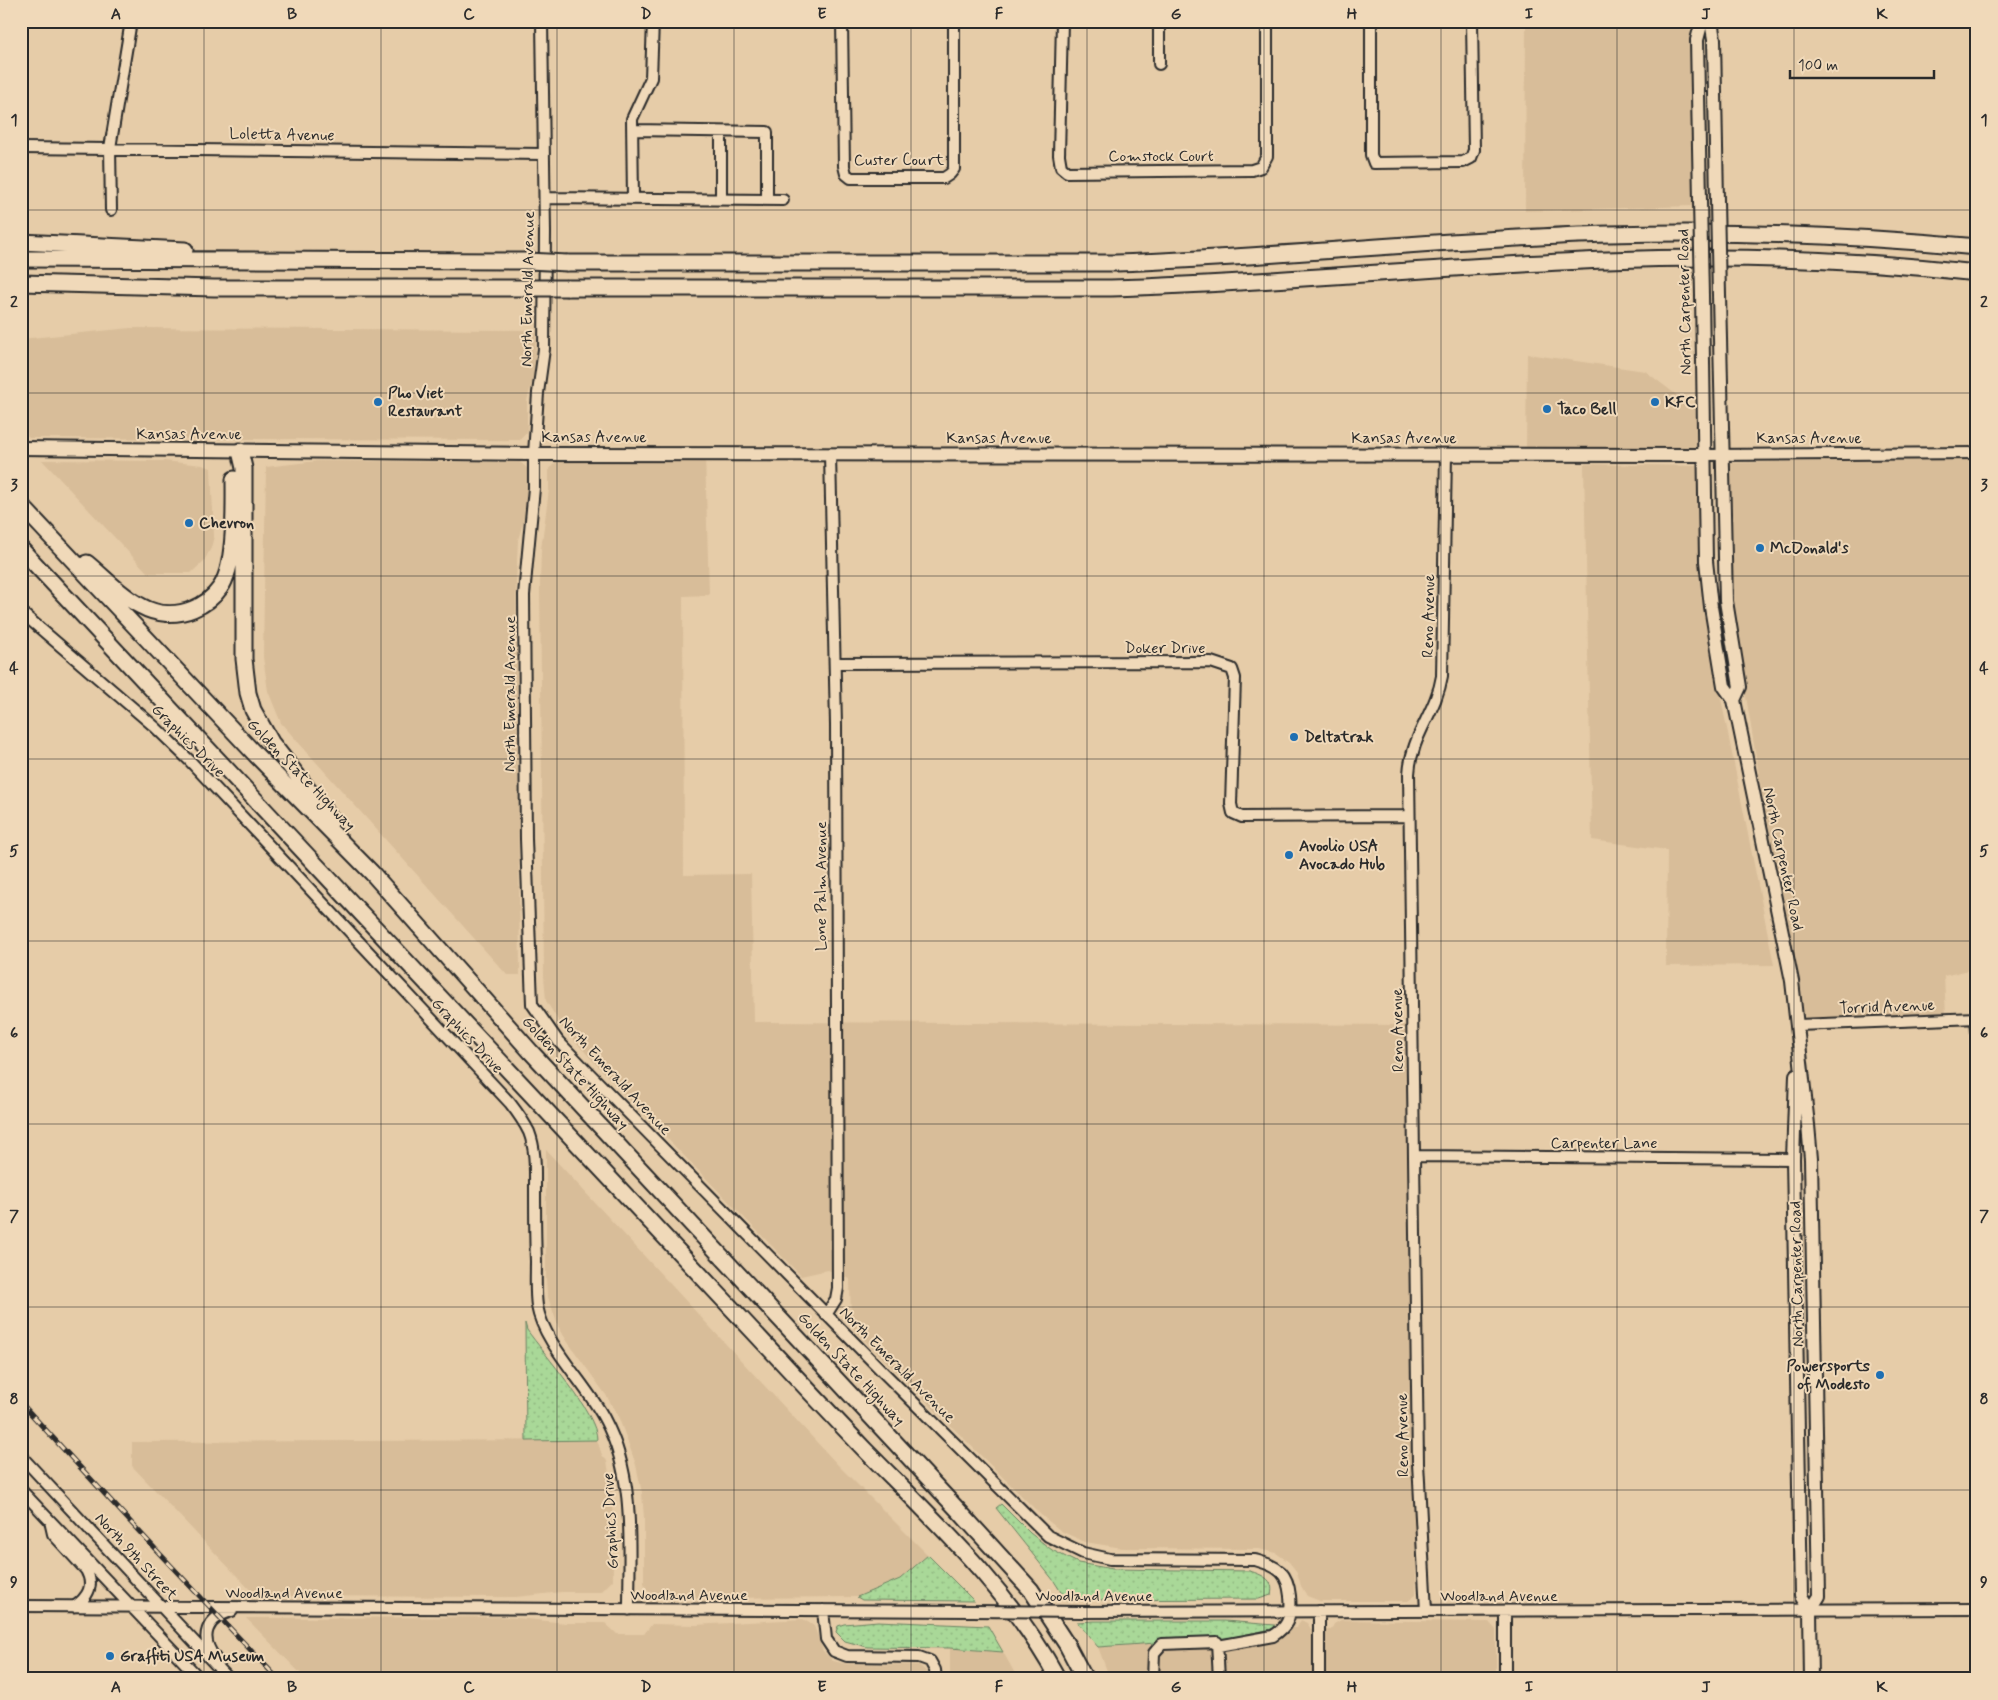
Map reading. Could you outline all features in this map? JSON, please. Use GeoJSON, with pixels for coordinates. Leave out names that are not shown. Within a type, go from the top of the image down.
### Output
{"type":"FeatureCollection","features":[{"type":"Feature","properties":{"kind":"highway"},"geometry":{"type":"LineString","coordinates":[[21,260],[1108,263],[1572,236],[1744,233],[1826,236],[1977,248]]}},
{"type":"Feature","properties":{"kind":"highway"},"geometry":{"type":"LineString","coordinates":[[21,242],[394,260]]}},
{"type":"Feature","properties":{"kind":"highway"},"geometry":{"type":"LineString","coordinates":[[21,283],[214,288],[1121,288],[1644,259],[1825,261],[1977,272]]}},
{"type":"Feature","properties":{"kind":"highway"},"geometry":{"type":"LineString","coordinates":[[37,522],[132,601],[156,612],[171,614],[186,612],[209,600],[220,588],[227,573],[231,553],[234,468],[240,451]]}},
{"type":"Feature","properties":{"kind":"highway"},"geometry":{"type":"LineString","coordinates":[[240,451],[244,468],[245,675],[253,710],[271,742],[372,873]]}},
{"type":"Feature","properties":{"kind":"highway","name":"Golden State Highway"},"geometry":{"type":"LineString","coordinates":[[21,505],[256,755],[372,873],[531,1052],[946,1496],[1030,1590],[1067,1645],[1085,1679]]}},
{"type":"Feature","properties":{"kind":"highway"},"geometry":{"type":"LineString","coordinates":[[21,549],[864,1449],[941,1526],[1006,1599],[1043,1650],[1058,1679]]}},
{"type":"Feature","properties":{"kind":"main road","name":"North Carpenter Road"},"geometry":{"type":"LineString","coordinates":[[1702,21],[1697,40],[1706,560],[1711,608],[1724,686],[1734,700],[1792,981],[1798,1025],[1811,1159],[1819,1596],[1810,1610]]}},
{"type":"Feature","properties":{"kind":"main road","name":"North Carpenter Road"},"geometry":{"type":"LineString","coordinates":[[1711,21],[1714,38],[1721,455],[1726,601],[1740,687],[1734,700]]}},
{"type":"Feature","properties":{"kind":"main road","name":"Kansas Avenue"},"geometry":{"type":"LineString","coordinates":[[21,448],[534,454],[1704,455]]}},
{"type":"Feature","properties":{"kind":"main road","name":"North Carpenter Road"},"geometry":{"type":"LineString","coordinates":[[1798,1025],[1793,1159],[1801,1596],[1810,1610],[1811,1679]]}},
{"type":"Feature","properties":{"kind":"main road"},"geometry":{"type":"LineString","coordinates":[[1793,1159],[1801,1162],[1804,1169],[1804,1244],[1813,1269]]}},
{"type":"Feature","properties":{"kind":"main road"},"geometry":{"type":"LineString","coordinates":[[1796,1330],[1802,1331],[1805,1338],[1805,1392],[1816,1417]]}},
{"type":"Feature","properties":{"kind":"street"},"geometry":{"type":"LineString","coordinates":[[111,210],[110,148],[132,21]]}},
{"type":"Feature","properties":{"kind":"street","name":"North Emerald Avenue"},"geometry":{"type":"LineString","coordinates":[[542,21],[544,349],[538,393],[534,488],[524,595],[526,838],[532,1004],[558,1041],[826,1315],[1048,1536],[1083,1553],[1110,1559],[1255,1560],[1266,1563],[1273,1566],[1285,1577],[1288,1585],[1290,1610]]}},
{"type":"Feature","properties":{"kind":"street"},"geometry":{"type":"LineString","coordinates":[[633,199],[632,119],[634,111],[651,78],[653,21]]}},
{"type":"Feature","properties":{"kind":"street","name":"Custer Court"},"geometry":{"type":"LineString","coordinates":[[842,21],[844,166],[846,174],[851,178],[944,178],[954,169],[954,21]]}},
{"type":"Feature","properties":{"kind":"street","name":"Comstock Court"},"geometry":{"type":"LineString","coordinates":[[1062,21],[1059,155],[1061,167],[1068,172],[1252,170],[1261,166],[1267,156],[1267,21]]}},
{"type":"Feature","properties":{"kind":"street"},"geometry":{"type":"LineString","coordinates":[[1159,21],[1159,64]]}},
{"type":"Feature","properties":{"kind":"street"},"geometry":{"type":"LineString","coordinates":[[1371,21],[1370,155],[1374,163],[1384,163],[1463,162],[1471,158],[1474,150],[1472,21]]}},
{"type":"Feature","properties":{"kind":"street"},"geometry":{"type":"LineString","coordinates":[[632,130],[767,132],[767,200]]}},
{"type":"Feature","properties":{"kind":"street"},"geometry":{"type":"LineString","coordinates":[[721,132],[721,199]]}},
{"type":"Feature","properties":{"kind":"street","name":"Loletta Avenue"},"geometry":{"type":"LineString","coordinates":[[21,148],[543,154]]}},
{"type":"Feature","properties":{"kind":"street"},"geometry":{"type":"LineString","coordinates":[[544,198],[783,200]]}},
{"type":"Feature","properties":{"kind":"street","name":"Lone Palm Avenue"},"geometry":{"type":"LineString","coordinates":[[826,1315],[836,1299],[838,1288],[835,663],[830,454]]}},
{"type":"Feature","properties":{"kind":"street","name":"Kansas Avenue"},"geometry":{"type":"LineString","coordinates":[[1704,455],[1977,454]]}},
{"type":"Feature","properties":{"kind":"street","name":"Reno Avenue"},"geometry":{"type":"LineString","coordinates":[[1426,1611],[1418,1463],[1409,774],[1412,750],[1417,736],[1436,702],[1442,676],[1446,455]]}},
{"type":"Feature","properties":{"kind":"street","name":"Graphics Drive"},"geometry":{"type":"LineString","coordinates":[[21,612],[154,727],[190,762],[510,1103],[521,1118],[529,1132],[535,1164],[536,1290],[539,1313],[553,1343],[594,1400],[606,1421],[623,1465],[629,1515],[629,1610]]}},
{"type":"Feature","properties":{"kind":"street","name":"Doker Drive"},"geometry":{"type":"LineString","coordinates":[[835,663],[1211,662],[1232,669],[1236,678],[1231,804],[1234,812],[1242,817],[1409,816]]}},
{"type":"Feature","properties":{"kind":"street"},"geometry":{"type":"LineString","coordinates":[[1977,1018],[1977,1035]]}},
{"type":"Feature","properties":{"kind":"street","name":"Torrid Avenue"},"geometry":{"type":"LineString","coordinates":[[1798,1025],[1977,1018]]}},
{"type":"Feature","properties":{"kind":"street","name":"Carpenter Lane"},"geometry":{"type":"LineString","coordinates":[[1414,1156],[1793,1159]]}},
{"type":"Feature","properties":{"kind":"street","name":"North 9th Street"},"geometry":{"type":"LineString","coordinates":[[21,1456],[229,1679]]}},
{"type":"Feature","properties":{"kind":"street"},"geometry":{"type":"LineString","coordinates":[[21,1490],[200,1679]]}},
{"type":"Feature","properties":{"kind":"street"},"geometry":{"type":"LineString","coordinates":[[49,1520],[53,1534],[86,1570],[90,1577],[88,1595],[74,1607]]}},
{"type":"Feature","properties":{"kind":"street","name":"Woodland Avenue"},"geometry":{"type":"LineString","coordinates":[[21,1606],[1081,1612],[1977,1609]]}},
{"type":"Feature","properties":{"kind":"street"},"geometry":{"type":"LineString","coordinates":[[234,1679],[213,1656],[207,1644],[206,1633],[208,1626],[218,1616],[244,1608]]}},
{"type":"Feature","properties":{"kind":"street"},"geometry":{"type":"LineString","coordinates":[[823,1610],[826,1640],[834,1651],[846,1656],[919,1657],[930,1661],[935,1670],[936,1679]]}},
{"type":"Feature","properties":{"kind":"street"},"geometry":{"type":"LineString","coordinates":[[1218,1646],[1273,1636],[1286,1624],[1290,1610]]}},
{"type":"Feature","properties":{"kind":"street"},"geometry":{"type":"LineString","coordinates":[[1319,1611],[1320,1679]]}},
{"type":"Feature","properties":{"kind":"street"},"geometry":{"type":"LineString","coordinates":[[1505,1611],[1505,1679]]}},
{"type":"Feature","properties":{"kind":"street"},"geometry":{"type":"LineString","coordinates":[[1153,1679],[1154,1653],[1162,1644],[1217,1642],[1219,1679]]}},
{"type":"Feature","properties":{"kind":"shaded area"},"geometry":{"type":"Polygon","coordinates":[[[1526,21],[1690,21],[1693,206],[1525,211],[1526,21]]]}},
{"type":"Feature","properties":{"kind":"shaded area"},"geometry":{"type":"Polygon","coordinates":[[[131,328],[536,330],[535,371],[527,401],[527,432],[520,440],[29,438],[21,427],[21,339],[131,328]]]}},
{"type":"Feature","properties":{"kind":"shaded area"},"geometry":{"type":"Polygon","coordinates":[[[1527,354],[1645,371],[1695,409],[1698,451],[1526,452],[1527,354]]]}},
{"type":"Feature","properties":{"kind":"shaded area"},"geometry":{"type":"Polygon","coordinates":[[[705,454],[709,595],[683,596],[684,875],[751,874],[754,1022],[1413,1025],[1416,1595],[1408,1601],[1320,1601],[1307,1596],[1301,1586],[1297,1572],[1289,1562],[1276,1553],[1259,1549],[1122,1548],[1085,1542],[1061,1531],[1041,1515],[854,1330],[851,1323],[850,1279],[828,1270],[801,1276],[622,1092],[563,1028],[546,1001],[544,976],[540,583],[541,549],[549,490],[549,469],[556,462],[705,454]]]}},
{"type":"Feature","properties":{"kind":"shaded area"},"geometry":{"type":"Polygon","coordinates":[[[1977,458],[1977,968],[1944,976],[1946,1016],[1805,1019],[1762,793],[1734,624],[1730,463],[1977,458]]]}},
{"type":"Feature","properties":{"kind":"shaded area"},"geometry":{"type":"Polygon","coordinates":[[[42,460],[164,461],[202,465],[211,468],[214,536],[211,548],[204,561],[191,573],[148,573],[42,460]]]}},
{"type":"Feature","properties":{"kind":"shaded area"},"geometry":{"type":"Polygon","coordinates":[[[317,461],[520,462],[528,469],[525,516],[518,540],[516,584],[520,975],[507,975],[281,723],[268,691],[263,657],[266,467],[317,461]]]}},
{"type":"Feature","properties":{"kind":"shaded area"},"geometry":{"type":"Polygon","coordinates":[[[1584,464],[1697,466],[1699,555],[1704,613],[1774,965],[1666,966],[1667,850],[1592,840],[1584,464]]]}},
{"type":"Feature","properties":{"kind":"shaded area"},"geometry":{"type":"Polygon","coordinates":[[[546,1150],[837,1464],[928,1555],[900,1579],[857,1597],[697,1598],[668,1593],[652,1593],[647,1590],[644,1583],[642,1493],[636,1465],[618,1416],[606,1395],[558,1326],[547,1294],[546,1150]]]}},
{"type":"Feature","properties":{"kind":"shaded area"},"geometry":{"type":"Polygon","coordinates":[[[597,1440],[602,1455],[607,1461],[612,1492],[613,1580],[601,1592],[562,1592],[516,1597],[256,1596],[132,1466],[132,1442],[597,1440]]]}},
{"type":"Feature","properties":{"kind":"shaded area"},"geometry":{"type":"Polygon","coordinates":[[[507,1617],[566,1623],[605,1623],[617,1634],[644,1634],[652,1624],[695,1625],[803,1619],[814,1626],[823,1651],[833,1661],[847,1664],[919,1665],[929,1674],[929,1679],[306,1679],[246,1618],[507,1617]]]}},
{"type":"Feature","properties":{"kind":"shaded area"},"geometry":{"type":"Polygon","coordinates":[[[1301,1620],[1307,1623],[1311,1629],[1331,1630],[1334,1624],[1341,1620],[1489,1622],[1496,1630],[1496,1679],[1110,1679],[1098,1647],[1229,1638],[1276,1628],[1297,1628],[1301,1620]]]}},
{"type":"Feature","properties":{"kind":"shaded area"},"geometry":{"type":"Polygon","coordinates":[[[950,1648],[1003,1652],[1018,1679],[950,1679],[950,1648]]]}},
{"type":"Feature","properties":{"kind":"green space"},"geometry":{"type":"Polygon","coordinates":[[[525,1323],[527,1330],[580,1400],[595,1429],[597,1440],[526,1441],[525,1323]]]}},
{"type":"Feature","properties":{"kind":"green space"},"geometry":{"type":"Polygon","coordinates":[[[1001,1504],[1030,1533],[1052,1550],[1078,1563],[1113,1569],[1250,1571],[1263,1576],[1269,1581],[1272,1590],[1271,1595],[1259,1599],[1066,1600],[1054,1581],[996,1508],[1001,1504]]]}},
{"type":"Feature","properties":{"kind":"green space"},"geometry":{"type":"Polygon","coordinates":[[[928,1555],[974,1601],[862,1600],[857,1597],[900,1579],[928,1555]]]}},
{"type":"Feature","properties":{"kind":"green space"},"geometry":{"type":"Polygon","coordinates":[[[878,1621],[988,1626],[1003,1652],[950,1648],[867,1647],[845,1641],[836,1632],[838,1626],[844,1624],[878,1621]]]}},
{"type":"Feature","properties":{"kind":"green space"},"geometry":{"type":"Polygon","coordinates":[[[1225,1621],[1275,1625],[1276,1628],[1229,1638],[1098,1647],[1077,1622],[1225,1621]]]}},
{"type":"Feature","properties":{"kind":"railway"},"geometry":{"type":"LineString","coordinates":[[21,1403],[278,1679]]}},
{"type":"Feature","properties":{"kind":"place","name":"Pho Viet Restaurant"},"geometry":{"type":"Point","coordinates":[378,402]}},
{"type":"Feature","properties":{"kind":"place","name":"KFC"},"geometry":{"type":"Point","coordinates":[1655,402]}},
{"type":"Feature","properties":{"kind":"place","name":"Taco Bell"},"geometry":{"type":"Point","coordinates":[1547,409]}},
{"type":"Feature","properties":{"kind":"place","name":"Chevron"},"geometry":{"type":"Point","coordinates":[189,523]}},
{"type":"Feature","properties":{"kind":"place","name":"McDonald's"},"geometry":{"type":"Point","coordinates":[1760,548]}},
{"type":"Feature","properties":{"kind":"place","name":"Deltatrak"},"geometry":{"type":"Point","coordinates":[1294,737]}},
{"type":"Feature","properties":{"kind":"place","name":"Avoolio USA Avocado Hub"},"geometry":{"type":"Point","coordinates":[1289,855]}},
{"type":"Feature","properties":{"kind":"place","name":"Powersports of Modesto"},"geometry":{"type":"Point","coordinates":[1880,1375]}},
{"type":"Feature","properties":{"kind":"place","name":"Graffiti USA Museum"},"geometry":{"type":"Point","coordinates":[110,1656]}}]}
